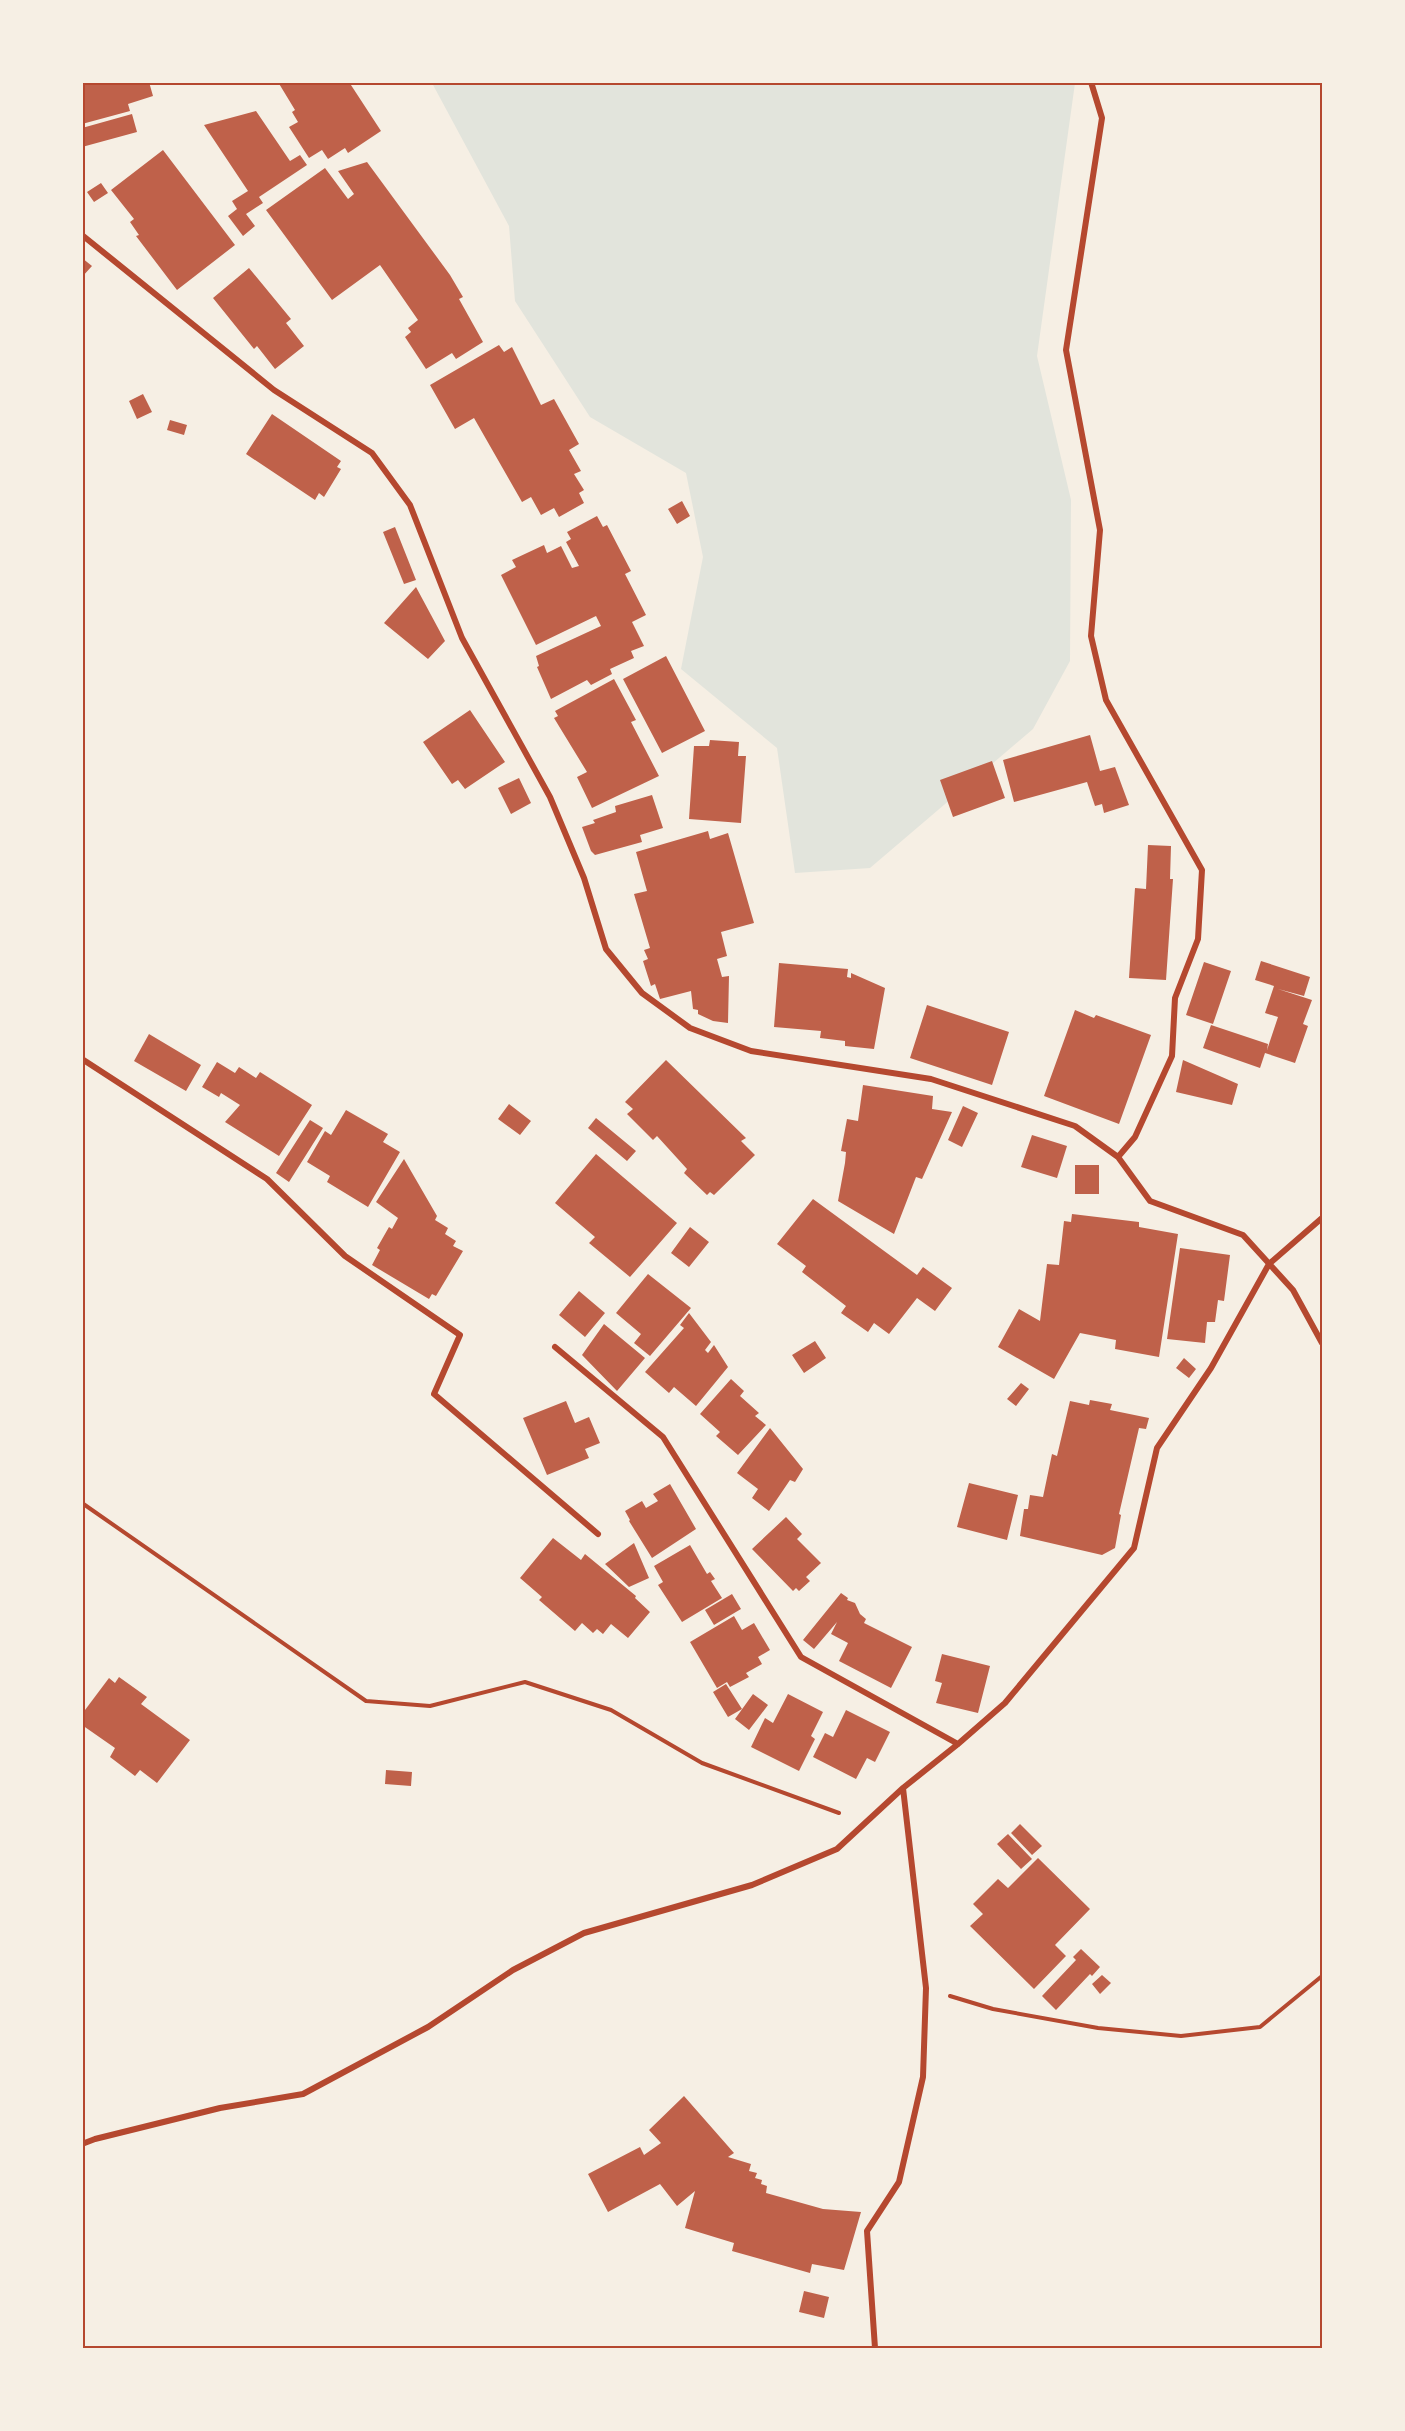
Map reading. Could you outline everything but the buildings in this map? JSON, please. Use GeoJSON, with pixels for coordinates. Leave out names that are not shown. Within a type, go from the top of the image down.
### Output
{"type":"FeatureCollection","features":[{"type":"Feature","properties":{"kind":"street"},"geometry":{"type":"LineString","coordinates":[[1091,82],[1102,118],[1066,350],[1100,530],[1091,636],[1106,700],[1202,870],[1198,939],[1175,998],[1173,1056],[1135,1137],[1118,1157]]}},
{"type":"Feature","properties":{"kind":"street"},"geometry":{"type":"LineString","coordinates":[[82,235],[274,390],[372,453],[410,505],[462,638],[550,797],[584,878],[606,949],[642,993],[690,1028],[752,1051],[931,1079],[1075,1126],[1118,1157],[1150,1201],[1244,1235],[1293,1290],[1323,1343]]}},
{"type":"Feature","properties":{"kind":"street"},"geometry":{"type":"LineString","coordinates":[[82,1059],[267,1179],[345,1256],[460,1335],[434,1394],[598,1534]]}},
{"type":"Feature","properties":{"kind":"street"},"geometry":{"type":"LineString","coordinates":[[82,2144],[220,2108],[303,2094],[428,2027],[513,1970],[584,1933],[752,1885],[837,1849],[903,1788],[1005,1703],[1134,1548],[1157,1448],[1211,1368],[1269,1264],[1323,1218]]}},
{"type":"Feature","properties":{"kind":"street"},"geometry":{"type":"LineString","coordinates":[[555,1347],[663,1437],[801,1657],[958,1744]]}},
{"type":"Feature","properties":{"kind":"street"},"geometry":{"type":"LineString","coordinates":[[875,2349],[867,2231],[899,2182],[923,2077],[926,1988],[903,1788]]}},
{"type":"Feature","properties":{"kind":"path"},"geometry":{"type":"LineString","coordinates":[[82,1503],[366,1701],[430,1706],[525,1682],[611,1710],[702,1763],[865,1822]]}},
{"type":"Feature","properties":{"kind":"path"},"geometry":{"type":"LineString","coordinates":[[926,1988],[993,2009],[1098,2028],[1181,2036],[1260,2027],[1323,1976]]}},
{"type":"Feature","properties":{"kind":"shaded area"},"geometry":{"type":"Polygon","coordinates":[[[432,83],[1075,83],[1037,356],[1071,500],[1070,661],[1033,729],[870,868],[795,873],[777,748],[681,669],[703,557],[686,473],[590,417],[515,301],[509,226],[432,83]]]}}]}
